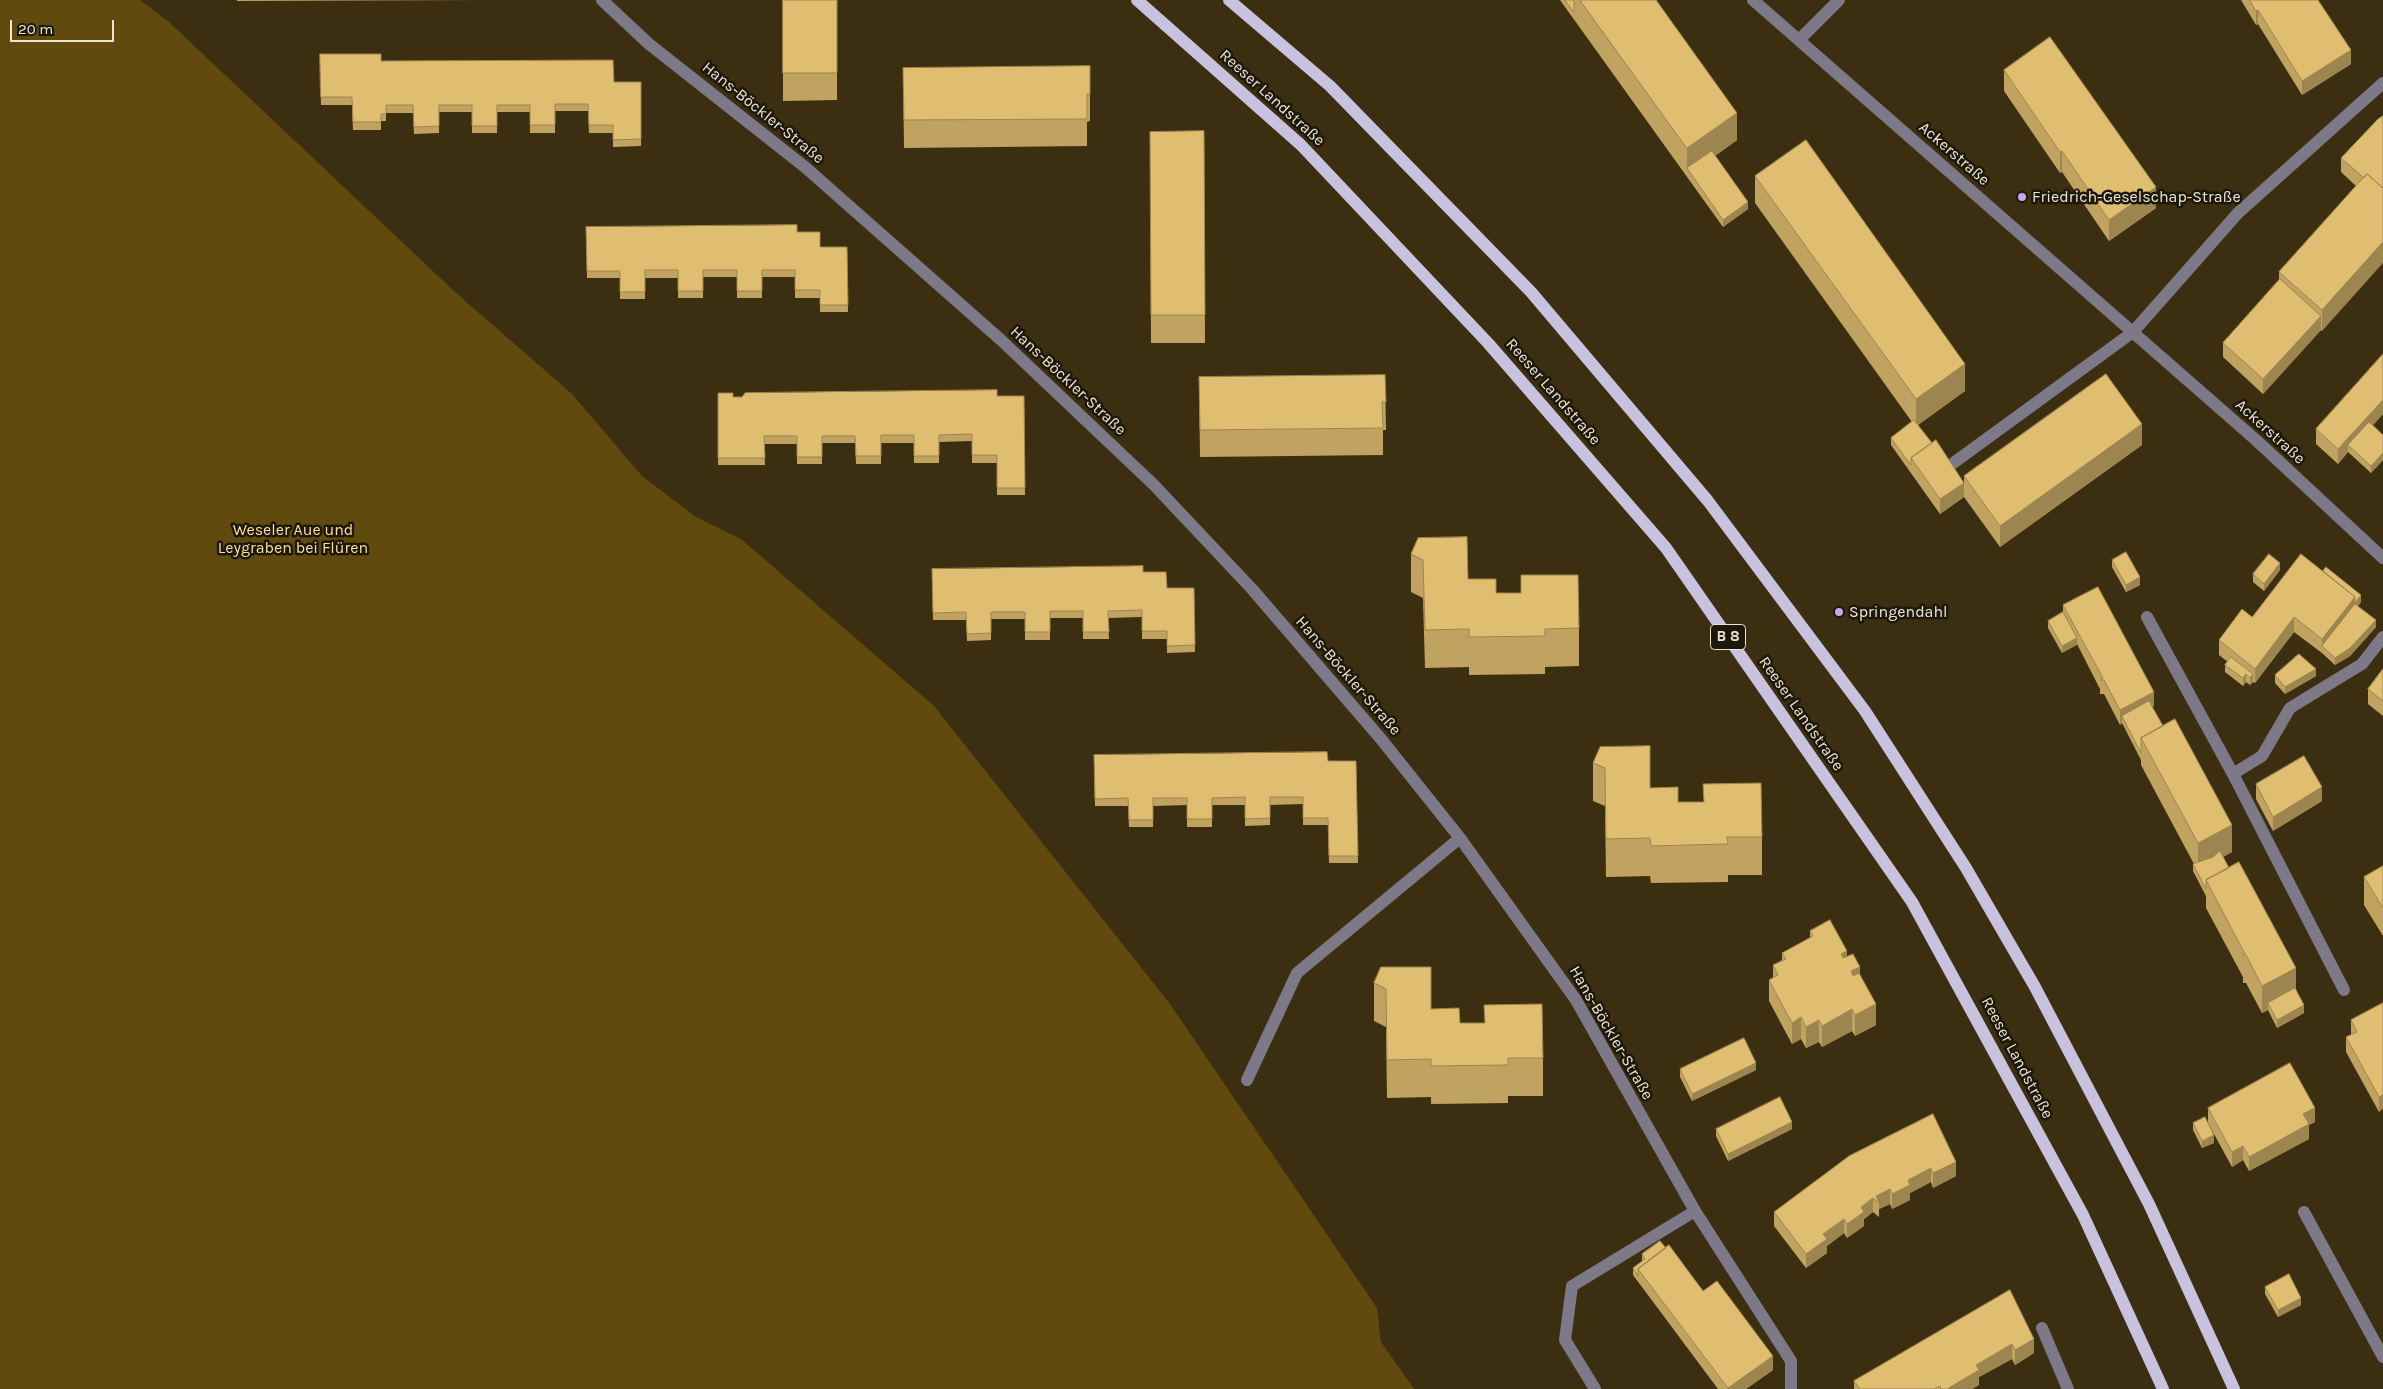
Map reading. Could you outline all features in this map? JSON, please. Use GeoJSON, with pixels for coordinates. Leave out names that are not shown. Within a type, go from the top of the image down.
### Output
{"type":"FeatureCollection","features":[{"type":"Feature","properties":{"kind":"main road","name":"Reeser Landstraße"},"geometry":{"type":"LineString","coordinates":[[1137,0],[1301,145],[1488,343],[1666,548],[1912,902],[2083,1214],[2163,1389]]}},
{"type":"Feature","properties":{"kind":"main road"},"geometry":{"type":"LineString","coordinates":[[1229,0],[1330,86],[1531,292],[1708,501],[1864,711],[1966,868],[2035,987],[2149,1204],[2234,1389]]}},
{"type":"Feature","properties":{"kind":"street","name":"Hans-Böckler-Straße"},"geometry":{"type":"LineString","coordinates":[[602,0],[649,44],[805,167],[1001,340],[1154,485],[1252,589],[1381,738],[1460,838],[1576,1000],[1635,1108],[1676,1175],[1695,1211],[1790,1360],[1790,1389]]}},
{"type":"Feature","properties":{"kind":"street","name":"Ackerstraße"},"geometry":{"type":"LineString","coordinates":[[1753,0],[2256,440],[2383,558]]}},
{"type":"Feature","properties":{"kind":"street"},"geometry":{"type":"LineString","coordinates":[[1799,40],[1839,0]]}},
{"type":"Feature","properties":{"kind":"street"},"geometry":{"type":"LineString","coordinates":[[1952,464],[2133,332],[2238,213],[2383,83]]}},
{"type":"Feature","properties":{"kind":"street"},"geometry":{"type":"LineString","coordinates":[[2147,617],[2233,774],[2344,990]]}},
{"type":"Feature","properties":{"kind":"street"},"geometry":{"type":"LineString","coordinates":[[2233,774],[2262,756],[2290,708],[2362,664],[2383,637]]}},
{"type":"Feature","properties":{"kind":"street"},"geometry":{"type":"LineString","coordinates":[[1247,1080],[1297,973],[1460,838]]}},
{"type":"Feature","properties":{"kind":"street"},"geometry":{"type":"LineString","coordinates":[[1595,1389],[1565,1340],[1572,1286],[1695,1211]]}},
{"type":"Feature","properties":{"kind":"street"},"geometry":{"type":"LineString","coordinates":[[2304,1212],[2383,1357]]}},
{"type":"Feature","properties":{"kind":"street"},"geometry":{"type":"LineString","coordinates":[[2042,1328],[2068,1389]]}},
{"type":"Feature","properties":{"kind":"green space","name":"Weseler Aue und Leygraben bei Flüren"},"geometry":{"type":"Polygon","coordinates":[[[0,0],[140,0],[169,22],[455,292],[572,394],[642,476],[696,517],[741,539],[934,706],[1170,1004],[1377,1308],[1381,1342],[1414,1389],[0,1389],[0,0]]]}},
{"type":"Feature","properties":{"kind":"building"},"geometry":{"type":"Polygon","coordinates":[[[783,0],[837,0],[837,73],[783,73],[783,0]]]}},
{"type":"Feature","properties":{"kind":"building"},"geometry":{"type":"Polygon","coordinates":[[[1565,0],[1574,0],[1574,12],[1565,0]]]}},
{"type":"Feature","properties":{"kind":"building"},"geometry":{"type":"Polygon","coordinates":[[[1580,0],[1656,0],[1737,113],[1687,148],[1580,0]]]}},
{"type":"Feature","properties":{"kind":"building"},"geometry":{"type":"Polygon","coordinates":[[[2250,0],[2318,0],[2351,50],[2302,81],[2250,0]]]}},
{"type":"Feature","properties":{"kind":"building"},"geometry":{"type":"Polygon","coordinates":[[[2050,37],[2156,187],[2109,220],[2004,70],[2050,37]]]}},
{"type":"Feature","properties":{"kind":"building"},"geometry":{"type":"Polygon","coordinates":[[[320,54],[381,54],[381,61],[613,60],[614,82],[641,82],[641,139],[613,140],[613,125],[589,125],[588,104],[555,104],[555,125],[530,125],[530,105],[497,105],[497,126],[472,126],[472,105],[439,105],[439,126],[414,127],[413,105],[386,105],[386,114],[381,114],[381,122],[353,122],[352,97],[321,97],[320,54]]]}},
{"type":"Feature","properties":{"kind":"building"},"geometry":{"type":"Polygon","coordinates":[[[1090,66],[1090,94],[1087,94],[1087,119],[904,120],[903,68],[1090,66]]]}},
{"type":"Feature","properties":{"kind":"building"},"geometry":{"type":"Polygon","coordinates":[[[2383,116],[2383,188],[2367,174],[2364,178],[2341,158],[2383,116]]]}},
{"type":"Feature","properties":{"kind":"building"},"geometry":{"type":"Polygon","coordinates":[[[1204,131],[1205,315],[1151,315],[1150,132],[1204,131]]]}},
{"type":"Feature","properties":{"kind":"building"},"geometry":{"type":"Polygon","coordinates":[[[1806,140],[1965,364],[1916,399],[1755,176],[1806,140]]]}},
{"type":"Feature","properties":{"kind":"building"},"geometry":{"type":"Polygon","coordinates":[[[1712,151],[1748,202],[1723,220],[1687,168],[1712,151]]]}},
{"type":"Feature","properties":{"kind":"building"},"geometry":{"type":"Polygon","coordinates":[[[2367,174],[2383,188],[2383,242],[2322,310],[2279,272],[2367,174]]]}},
{"type":"Feature","properties":{"kind":"building"},"geometry":{"type":"Polygon","coordinates":[[[797,225],[797,232],[820,232],[820,247],[847,247],[848,305],[820,305],[820,290],[795,290],[795,270],[762,270],[762,291],[737,291],[737,270],[703,270],[703,291],[678,291],[678,270],[645,270],[645,292],[620,292],[620,271],[587,271],[586,227],[797,225]]]}},
{"type":"Feature","properties":{"kind":"building"},"geometry":{"type":"Polygon","coordinates":[[[2280,279],[2321,316],[2263,379],[2223,343],[2280,279]]]}},
{"type":"Feature","properties":{"kind":"building"},"geometry":{"type":"Polygon","coordinates":[[[2383,354],[2383,400],[2338,449],[2316,429],[2383,354]]]}},
{"type":"Feature","properties":{"kind":"building"},"geometry":{"type":"Polygon","coordinates":[[[2106,374],[2142,424],[2000,526],[1964,476],[2106,374]]]}},
{"type":"Feature","properties":{"kind":"building"},"geometry":{"type":"Polygon","coordinates":[[[1385,375],[1386,402],[1382,402],[1383,428],[1200,430],[1199,377],[1385,375]]]}},
{"type":"Feature","properties":{"kind":"building"},"geometry":{"type":"Polygon","coordinates":[[[997,390],[997,396],[1024,396],[1025,488],[997,488],[997,455],[972,455],[972,434],[939,435],[939,456],[914,456],[914,435],[881,435],[881,456],[856,456],[855,436],[822,436],[822,457],[797,457],[797,436],[764,436],[765,458],[718,458],[718,393],[733,393],[733,397],[742,397],[745,393],[997,390]]]}},
{"type":"Feature","properties":{"kind":"building"},"geometry":{"type":"Polygon","coordinates":[[[1914,420],[1932,443],[1911,458],[1911,465],[1891,438],[1914,420]]]}},
{"type":"Feature","properties":{"kind":"building"},"geometry":{"type":"Polygon","coordinates":[[[2369,422],[2383,435],[2383,453],[2371,466],[2348,445],[2369,422]]]}},
{"type":"Feature","properties":{"kind":"building"},"geometry":{"type":"Polygon","coordinates":[[[1936,440],[1964,483],[1940,499],[1911,458],[1936,440]]]}},
{"type":"Feature","properties":{"kind":"building"},"geometry":{"type":"Polygon","coordinates":[[[1467,537],[1468,579],[1496,579],[1496,593],[1521,593],[1521,575],[1578,575],[1579,628],[1545,629],[1545,636],[1469,637],[1469,629],[1425,630],[1423,560],[1411,554],[1418,538],[1467,537]]]}},
{"type":"Feature","properties":{"kind":"building"},"geometry":{"type":"Polygon","coordinates":[[[2126,552],[2140,577],[2126,585],[2112,560],[2126,552]]]}},
{"type":"Feature","properties":{"kind":"building"},"geometry":{"type":"Polygon","coordinates":[[[2269,554],[2280,563],[2264,584],[2253,574],[2269,554]]]}},
{"type":"Feature","properties":{"kind":"building"},"geometry":{"type":"Polygon","coordinates":[[[2301,554],[2355,597],[2322,639],[2294,617],[2255,669],[2219,640],[2242,609],[2252,617],[2301,554]]]}},
{"type":"Feature","properties":{"kind":"building"},"geometry":{"type":"Polygon","coordinates":[[[1143,566],[1143,572],[1166,572],[1167,588],[1194,588],[1195,645],[1167,646],[1167,631],[1142,631],[1142,610],[1108,611],[1109,632],[1083,632],[1083,611],[1050,611],[1050,632],[1025,632],[1025,612],[991,612],[991,633],[967,634],[966,612],[933,613],[932,569],[1143,566]]]}},
{"type":"Feature","properties":{"kind":"building"},"geometry":{"type":"Polygon","coordinates":[[[2326,567],[2361,595],[2355,603],[2355,597],[2323,571],[2326,567]]]}},
{"type":"Feature","properties":{"kind":"building"},"geometry":{"type":"Polygon","coordinates":[[[2098,587],[2154,692],[2120,710],[2104,680],[2100,680],[2103,678],[2063,605],[2098,587]]]}},
{"type":"Feature","properties":{"kind":"building"},"geometry":{"type":"Polygon","coordinates":[[[2355,604],[2376,620],[2350,648],[2335,658],[2322,646],[2355,604]]]}},
{"type":"Feature","properties":{"kind":"building"},"geometry":{"type":"Polygon","coordinates":[[[2063,612],[2077,638],[2062,646],[2048,621],[2063,612]]]}},
{"type":"Feature","properties":{"kind":"building"},"geometry":{"type":"Polygon","coordinates":[[[2299,654],[2316,669],[2285,687],[2275,675],[2299,654]]]}},
{"type":"Feature","properties":{"kind":"building"},"geometry":{"type":"Polygon","coordinates":[[[2231,657],[2253,674],[2250,678],[2246,674],[2243,678],[2225,665],[2231,657]]]}},
{"type":"Feature","properties":{"kind":"building"},"geometry":{"type":"Polygon","coordinates":[[[2383,669],[2383,701],[2368,689],[2383,669]]]}},
{"type":"Feature","properties":{"kind":"building"},"geometry":{"type":"Polygon","coordinates":[[[2149,701],[2163,726],[2141,738],[2141,753],[2122,716],[2149,701]]]}},
{"type":"Feature","properties":{"kind":"building"},"geometry":{"type":"Polygon","coordinates":[[[2175,719],[2232,825],[2198,843],[2141,738],[2175,719]]]}},
{"type":"Feature","properties":{"kind":"building"},"geometry":{"type":"Polygon","coordinates":[[[1650,746],[1650,788],[1678,787],[1678,802],[1704,802],[1703,784],[1761,783],[1762,837],[1727,837],[1728,844],[1651,846],[1650,838],[1606,839],[1605,768],[1593,763],[1600,747],[1650,746]]]}},
{"type":"Feature","properties":{"kind":"building"},"geometry":{"type":"Polygon","coordinates":[[[1327,752],[1328,761],[1356,761],[1358,856],[1329,856],[1328,818],[1303,818],[1303,797],[1270,797],[1270,818],[1245,819],[1245,797],[1212,798],[1212,819],[1187,819],[1187,798],[1153,798],[1153,820],[1129,820],[1128,798],[1095,799],[1094,755],[1327,752]]]}},
{"type":"Feature","properties":{"kind":"building"},"geometry":{"type":"Polygon","coordinates":[[[2304,756],[2322,787],[2273,817],[2256,784],[2304,756]]]}},
{"type":"Feature","properties":{"kind":"building"},"geometry":{"type":"Polygon","coordinates":[[[2220,851],[2229,868],[2206,880],[2206,889],[2193,864],[2213,857],[2220,851]]]}},
{"type":"Feature","properties":{"kind":"building"},"geometry":{"type":"Polygon","coordinates":[[[2239,862],[2296,968],[2262,986],[2246,955],[2243,955],[2245,954],[2206,880],[2239,862]]]}},
{"type":"Feature","properties":{"kind":"building"},"geometry":{"type":"Polygon","coordinates":[[[2383,866],[2383,908],[2364,877],[2383,866]]]}},
{"type":"Feature","properties":{"kind":"building"},"geometry":{"type":"Polygon","coordinates":[[[1830,920],[1847,951],[1841,954],[1843,958],[1853,954],[1860,967],[1851,971],[1853,976],[1859,973],[1876,1004],[1855,1015],[1852,1009],[1822,1026],[1819,1020],[1806,1027],[1801,1017],[1792,1023],[1769,980],[1778,975],[1773,965],[1786,959],[1782,953],[1813,936],[1810,931],[1830,920]]]}},
{"type":"Feature","properties":{"kind":"building"},"geometry":{"type":"Polygon","coordinates":[[[1381,967],[1431,967],[1431,1009],[1459,1008],[1460,1023],[1485,1023],[1484,1005],[1542,1004],[1543,1058],[1508,1058],[1508,1065],[1431,1066],[1431,1059],[1387,1060],[1386,989],[1374,983],[1381,967]]]}},
{"type":"Feature","properties":{"kind":"building"},"geometry":{"type":"Polygon","coordinates":[[[2295,988],[2304,1005],[2277,1020],[2268,1003],[2295,988]]]}},
{"type":"Feature","properties":{"kind":"building"},"geometry":{"type":"Polygon","coordinates":[[[2383,1003],[2383,1095],[2379,1097],[2346,1037],[2357,1032],[2351,1020],[2383,1003]]]}},
{"type":"Feature","properties":{"kind":"building"},"geometry":{"type":"Polygon","coordinates":[[[1744,1038],[1756,1063],[1692,1094],[1680,1069],[1744,1038]]]}},
{"type":"Feature","properties":{"kind":"building"},"geometry":{"type":"Polygon","coordinates":[[[2290,1063],[2315,1108],[2303,1114],[2309,1124],[2249,1157],[2243,1146],[2232,1152],[2208,1108],[2290,1063]]]}},
{"type":"Feature","properties":{"kind":"building"},"geometry":{"type":"Polygon","coordinates":[[[1780,1097],[1792,1122],[1728,1154],[1716,1129],[1780,1097]]]}},
{"type":"Feature","properties":{"kind":"building"},"geometry":{"type":"Polygon","coordinates":[[[1933,1114],[1956,1162],[1933,1173],[1931,1168],[1908,1180],[1910,1185],[1892,1194],[1890,1189],[1876,1196],[1879,1203],[1873,1198],[1861,1207],[1864,1212],[1847,1224],[1844,1219],[1823,1234],[1827,1239],[1806,1254],[1774,1212],[1849,1156],[1933,1114]]]}},
{"type":"Feature","properties":{"kind":"building"},"geometry":{"type":"Polygon","coordinates":[[[2205,1117],[2214,1135],[2202,1141],[2193,1123],[2205,1117]]]}},
{"type":"Feature","properties":{"kind":"building"},"geometry":{"type":"Polygon","coordinates":[[[1660,1241],[1666,1248],[1638,1269],[1638,1276],[1633,1268],[1645,1259],[1642,1254],[1660,1241]]]}},
{"type":"Feature","properties":{"kind":"building"},"geometry":{"type":"Polygon","coordinates":[[[1669,1245],[1703,1291],[1717,1281],[1773,1356],[1728,1388],[1638,1269],[1669,1245]]]}},
{"type":"Feature","properties":{"kind":"building"},"geometry":{"type":"Polygon","coordinates":[[[2289,1274],[2301,1298],[2278,1310],[2265,1287],[2289,1274]]]}},
{"type":"Feature","properties":{"kind":"building"},"geometry":{"type":"Polygon","coordinates":[[[2010,1290],[2034,1339],[2015,1350],[2012,1344],[1976,1365],[1979,1370],[1947,1389],[1941,1389],[1940,1386],[1934,1389],[1860,1389],[1854,1381],[2010,1290]]]}},
{"type":"Feature","properties":{"kind":"place","name":"Friedrich-Geselschap-Straße"},"geometry":{"type":"Point","coordinates":[2022,197]}},
{"type":"Feature","properties":{"kind":"place","name":"Springendahl"},"geometry":{"type":"Point","coordinates":[1839,612]}}]}
